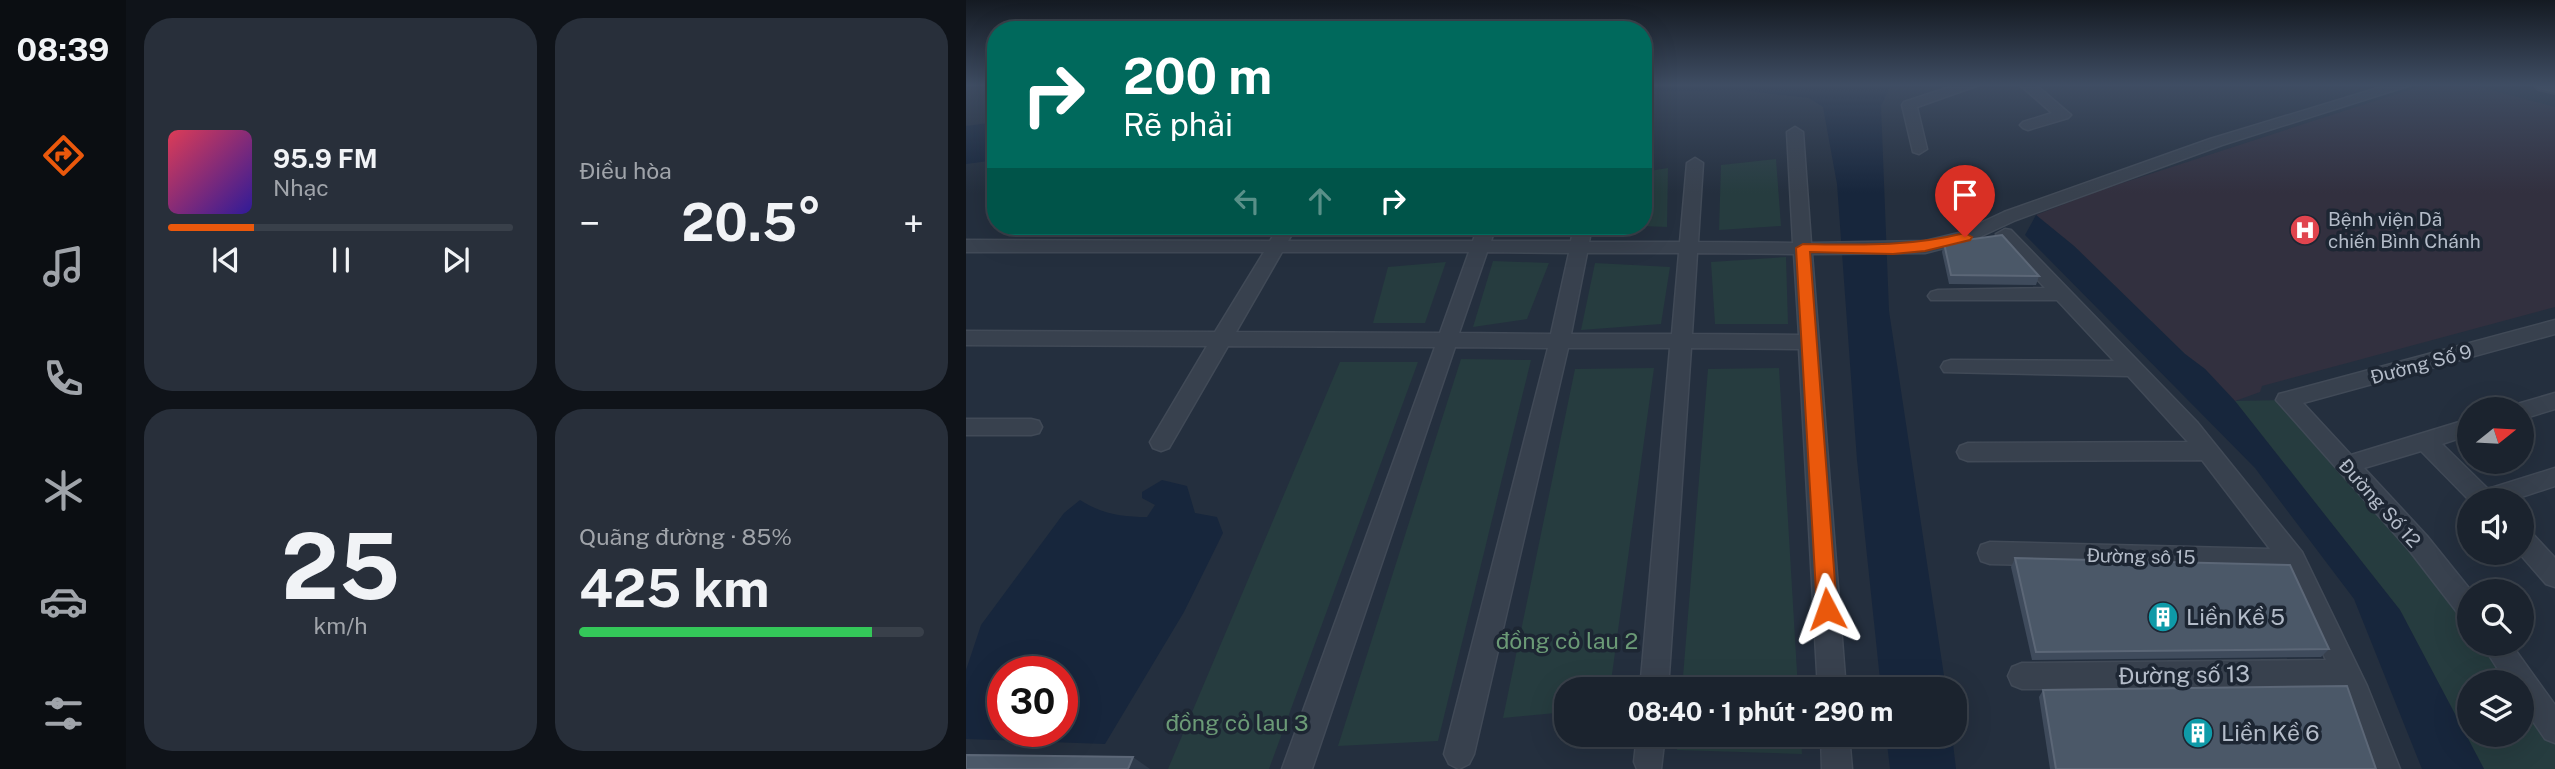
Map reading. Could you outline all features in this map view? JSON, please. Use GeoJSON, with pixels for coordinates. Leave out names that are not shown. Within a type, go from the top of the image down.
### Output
{"type":"FeatureCollection","features":[{"type":"Feature","properties":{"kind":"street"},"geometry":{"type":"LineString","coordinates":[[1913,121],[1919,149]]}},
{"type":"Feature","properties":{"kind":"street"},"geometry":{"type":"LineString","coordinates":[[2028,125],[2042,121]]}},
{"type":"Feature","properties":{"kind":"street"},"geometry":{"type":"LineString","coordinates":[[966,246],[1275,246],[1483,236],[1580,237],[1687,248],[1925,247],[1965,237],[2010,216],[2216,142],[2286,121]]}},
{"type":"Feature","properties":{"kind":"street"},"geometry":{"type":"LineString","coordinates":[[1795,132],[1813,248],[1810,342],[1831,677]]}},
{"type":"Feature","properties":{"kind":"street"},"geometry":{"type":"LineString","coordinates":[[1655,677],[1695,163]]}},
{"type":"Feature","properties":{"kind":"street"},"geometry":{"type":"LineString","coordinates":[[2005,234],[2208,452],[2293,559],[2346,673],[2385,769]]}},
{"type":"Feature","properties":{"kind":"street"},"geometry":{"type":"LineString","coordinates":[[1161,442],[1282,235]]}},
{"type":"Feature","properties":{"kind":"street"},"geometry":{"type":"LineString","coordinates":[[1297,769],[1483,236]]}},
{"type":"Feature","properties":{"kind":"street"},"geometry":{"type":"LineString","coordinates":[[1459,754],[1560,340],[1580,237]]}},
{"type":"Feature","properties":{"kind":"street"},"geometry":{"type":"LineString","coordinates":[[1938,296],[2061,294]]}},
{"type":"Feature","properties":{"kind":"street","name":"Đường Số 9"},"geometry":{"type":"LineString","coordinates":[[2287,400],[2555,327]]}},
{"type":"Feature","properties":{"kind":"street"},"geometry":{"type":"LineString","coordinates":[[966,338],[1810,342]]}},
{"type":"Feature","properties":{"kind":"street"},"geometry":{"type":"LineString","coordinates":[[1951,367],[2132,369]]}},
{"type":"Feature","properties":{"kind":"street","name":"Đường Số 12"},"geometry":{"type":"LineString","coordinates":[[2287,400],[2418,543],[2457,593]]}},
{"type":"Feature","properties":{"kind":"street"},"geometry":{"type":"LineString","coordinates":[[2534,407],[2555,401]]}},
{"type":"Feature","properties":{"kind":"street"},"geometry":{"type":"LineString","coordinates":[[966,427],[1031,427]]}},
{"type":"Feature","properties":{"kind":"street"},"geometry":{"type":"LineString","coordinates":[[2346,465],[2457,431]]}},
{"type":"Feature","properties":{"kind":"street"},"geometry":{"type":"LineString","coordinates":[[2425,441],[2472,488]]}},
{"type":"Feature","properties":{"kind":"street"},"geometry":{"type":"LineString","coordinates":[[1968,452],[2208,452]]}},
{"type":"Feature","properties":{"kind":"street"},"geometry":{"type":"LineString","coordinates":[[2525,488],[2553,480]]}},
{"type":"Feature","properties":{"kind":"street"},"geometry":{"type":"LineString","coordinates":[[2534,552],[2555,576]]}},
{"type":"Feature","properties":{"kind":"street","name":"Đường sô 15"},"geometry":{"type":"LineString","coordinates":[[1990,553],[2293,559]]}},
{"type":"Feature","properties":{"kind":"street"},"geometry":{"type":"LineString","coordinates":[[2503,656],[2555,729]]}},
{"type":"Feature","properties":{"kind":"street","name":"Đường số 13"},"geometry":{"type":"LineString","coordinates":[[2022,676],[2346,673]]}},
{"type":"Feature","properties":{"kind":"street"},"geometry":{"type":"LineString","coordinates":[[1836,747],[1837,769]]}},
{"type":"Feature","properties":{"kind":"shaded area","name":"Bệnh viện Dã chiến Bình Chánh"},"geometry":{"type":"Polygon","coordinates":[[[2314,121],[2555,121],[2555,307],[2262,386],[2260,392],[2235,401],[2205,369],[2185,354],[2074,246],[2036,215],[2098,191],[2314,121]]]}},
{"type":"Feature","properties":{"kind":"green space"},"geometry":{"type":"Polygon","coordinates":[[[1776,159],[1781,226],[1719,230],[1721,165],[1776,159]]]}},
{"type":"Feature","properties":{"kind":"green space"},"geometry":{"type":"Polygon","coordinates":[[[1668,168],[1667,227],[1652,226],[1652,171],[1668,168]]]}},
{"type":"Feature","properties":{"kind":"green space"},"geometry":{"type":"Polygon","coordinates":[[[1786,257],[1788,324],[1715,324],[1711,262],[1786,257]]]}},
{"type":"Feature","properties":{"kind":"green space"},"geometry":{"type":"Polygon","coordinates":[[[1493,261],[1549,263],[1527,319],[1473,327],[1493,261]]]}},
{"type":"Feature","properties":{"kind":"green space"},"geometry":{"type":"Polygon","coordinates":[[[1446,262],[1425,323],[1373,323],[1388,267],[1446,262]]]}},
{"type":"Feature","properties":{"kind":"green space"},"geometry":{"type":"Polygon","coordinates":[[[1595,263],[1670,267],[1661,324],[1581,330],[1595,263]]]}},
{"type":"Feature","properties":{"kind":"green space","name":"đồng cỏ lau 3"},"geometry":{"type":"Polygon","coordinates":[[[1461,359],[1531,360],[1438,741],[1338,746],[1461,359]]]}},
{"type":"Feature","properties":{"kind":"green space","name":"đồng cỏ lau 3"},"geometry":{"type":"Polygon","coordinates":[[[1340,362],[1418,362],[1269,769],[1168,769],[1340,362]]]}},
{"type":"Feature","properties":{"kind":"green space","name":"đồng cỏ lau 2"},"geometry":{"type":"Polygon","coordinates":[[[1654,368],[1612,677],[1554,677],[1554,713],[1503,718],[1575,369],[1654,368]]]}},
{"type":"Feature","properties":{"kind":"green space"},"geometry":{"type":"Polygon","coordinates":[[[1779,368],[1797,677],[1683,677],[1708,369],[1779,368]]]}},
{"type":"Feature","properties":{"kind":"green space"},"geometry":{"type":"Polygon","coordinates":[[[2287,400],[2457,593],[2457,656],[2504,656],[2513,670],[2457,670],[2457,718],[2400,610],[2235,401],[2287,400]]]}},
{"type":"Feature","properties":{"kind":"green space"},"geometry":{"type":"Polygon","coordinates":[[[2534,699],[2555,729],[2555,769],[2484,769],[2472,747],[2534,747],[2534,699]]]}},
{"type":"Feature","properties":{"kind":"green space"},"geometry":{"type":"Polygon","coordinates":[[[1677,747],[1802,747],[1802,754],[1677,750],[1677,747]]]}},
{"type":"Feature","properties":{"kind":"water"},"geometry":{"type":"Polygon","coordinates":[[[1826,121],[1882,121],[1889,311],[1944,677],[1880,677],[1857,460],[1837,184],[1826,121]]]}},
{"type":"Feature","properties":{"kind":"water"},"geometry":{"type":"Polygon","coordinates":[[[987,123],[987,161],[966,164],[966,126],[987,123]]]}},
{"type":"Feature","properties":{"kind":"water"},"geometry":{"type":"Polygon","coordinates":[[[2036,215],[2074,246],[2185,354],[2205,369],[2235,401],[2400,610],[2457,718],[2457,747],[2472,747],[2484,769],[2422,769],[2354,599],[2255,468],[2025,235],[2036,215]]]}},
{"type":"Feature","properties":{"kind":"water"},"geometry":{"type":"Polygon","coordinates":[[[1162,480],[1187,486],[1195,513],[1217,517],[1223,533],[1184,612],[1105,744],[1078,743],[1078,656],[987,656],[987,740],[966,739],[966,670],[981,625],[1064,513],[1080,500],[1112,514],[1147,517],[1155,505],[1142,498],[1142,492],[1162,480]]]}},
{"type":"Feature","properties":{"kind":"water"},"geometry":{"type":"Polygon","coordinates":[[[1887,747],[1953,747],[1956,769],[1890,769],[1887,747]]]}},
{"type":"Feature","properties":{"kind":"building"},"geometry":{"type":"Polygon","coordinates":[[[2002,235],[2039,276],[1951,275],[1944,243],[2002,235]]]}},
{"type":"Feature","properties":{"kind":"building","name":"Liền Kề 5"},"geometry":{"type":"Polygon","coordinates":[[[2015,558],[2290,565],[2329,649],[2036,652],[2015,558]]]}},
{"type":"Feature","properties":{"kind":"building","name":"Liền Kề 6"},"geometry":{"type":"Polygon","coordinates":[[[2347,686],[2376,769],[2056,769],[2043,690],[2347,686]]]}},
{"type":"Feature","properties":{"kind":"building"},"geometry":{"type":"Polygon","coordinates":[[[966,755],[1133,757],[1128,769],[966,769],[966,755]]]}},
{"type":"Feature","properties":{"kind":"place","name":"Bệnh viện Dã chiến Bình Chánh"},"geometry":{"type":"Point","coordinates":[2305,230]}},
{"type":"Feature","properties":{"kind":"place","name":"Liền Kề 5"},"geometry":{"type":"Point","coordinates":[2163,617]}},
{"type":"Feature","properties":{"kind":"place","name":"Liền Kề 6"},"geometry":{"type":"Point","coordinates":[2198,733]}},
{"type":"Feature","properties":{"kind":"route"},"geometry":{"type":"LineString","coordinates":[[1827,609],[1803,248],[1925,247],[1965,237]]}}]}
